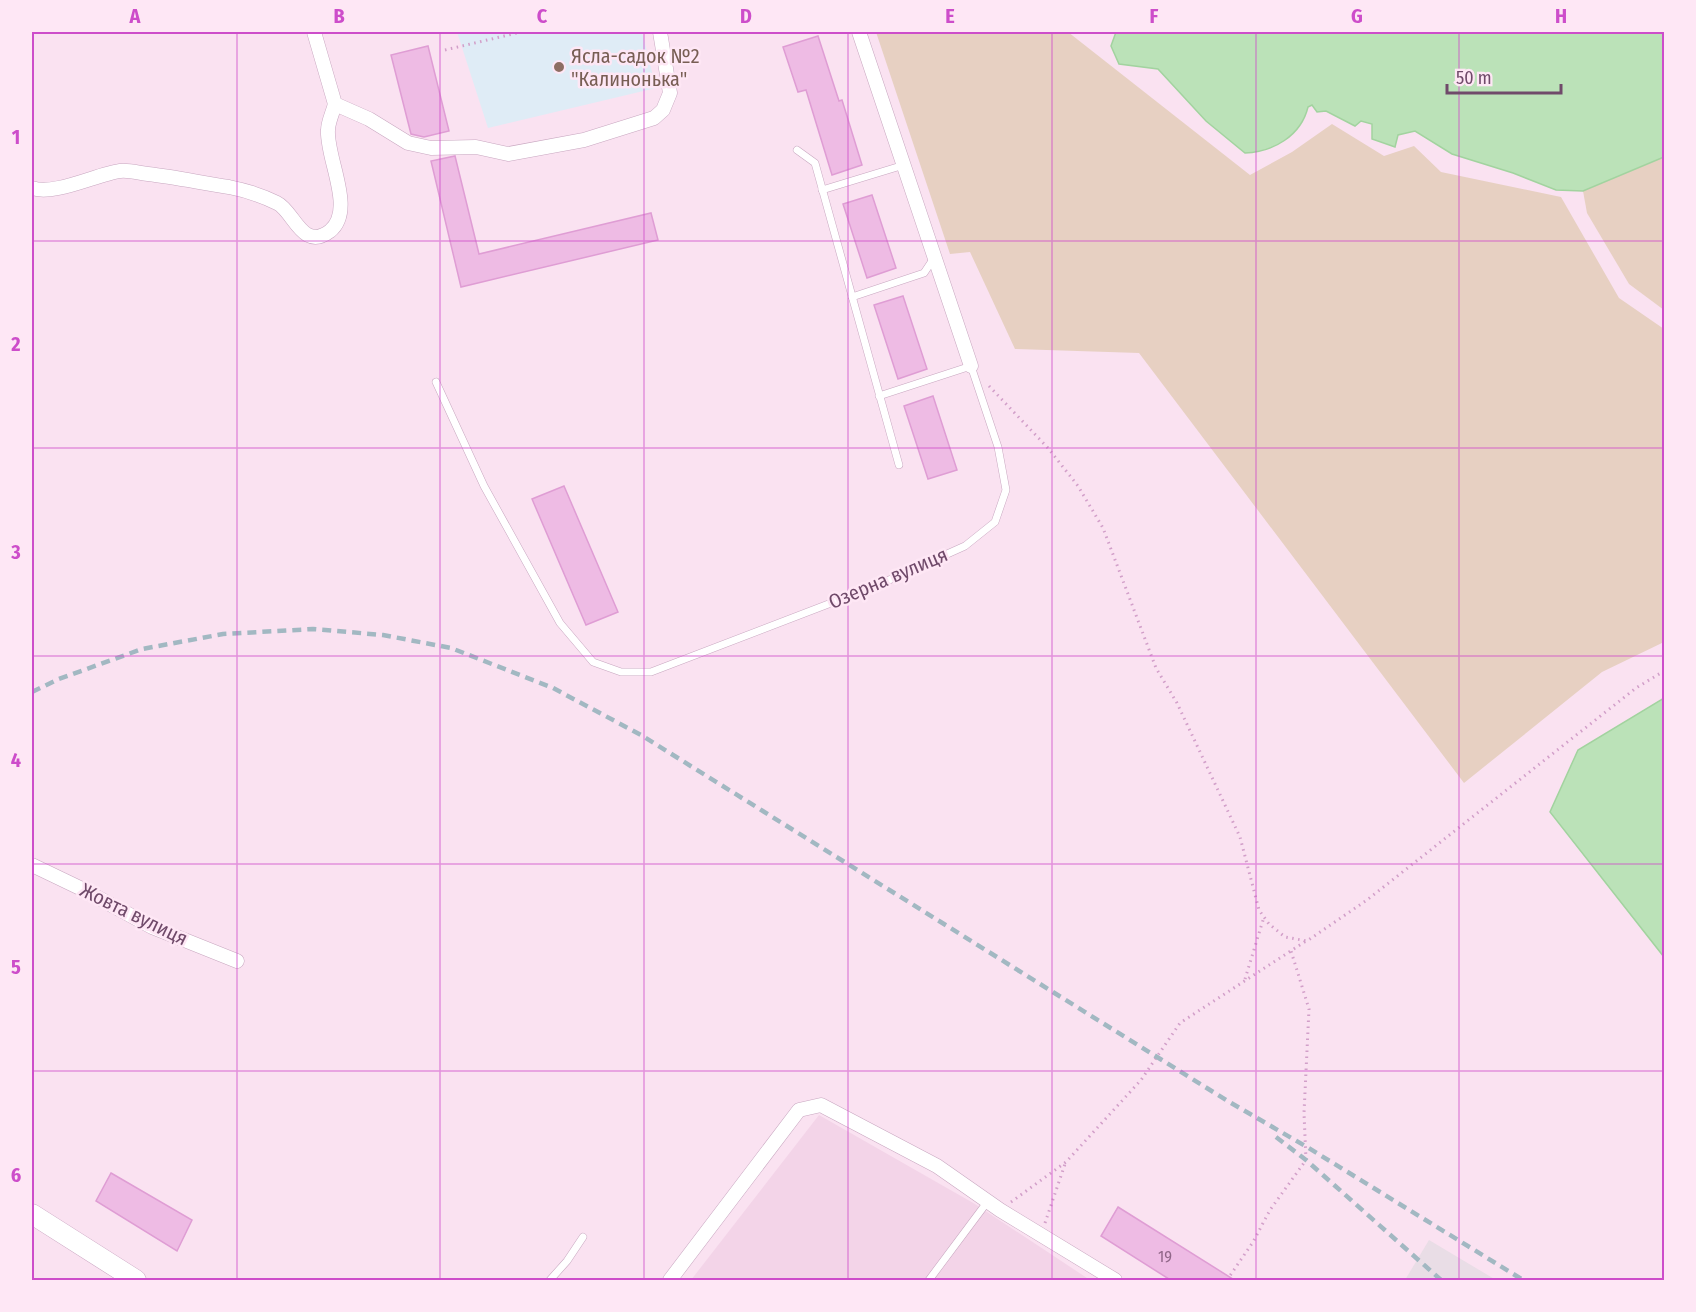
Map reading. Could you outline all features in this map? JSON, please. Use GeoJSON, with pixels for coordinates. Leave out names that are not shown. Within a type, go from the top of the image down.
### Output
{"type":"FeatureCollection","features":[{"type":"Feature","properties":{"kind":"main road"},"geometry":{"type":"LineString","coordinates":[[32,1214],[136,1281]]}},
{"type":"Feature","properties":{"kind":"street"},"geometry":{"type":"LineString","coordinates":[[32,188],[38,191],[56,188],[122,170],[233,188],[279,204],[287,211],[298,228],[318,237],[329,231],[339,221],[341,202],[327,129],[335,104],[314,32]]}},
{"type":"Feature","properties":{"kind":"street"},"geometry":{"type":"LineString","coordinates":[[335,104],[369,119],[408,143],[431,148],[476,147],[508,154],[584,140],[654,118],[663,110],[670,93],[660,32]]}},
{"type":"Feature","properties":{"kind":"street","name":"Озерна вулиця"},"geometry":{"type":"LineString","coordinates":[[859,32],[970,366]]}},
{"type":"Feature","properties":{"kind":"street","name":"Жовта вулиця"},"geometry":{"type":"LineString","coordinates":[[32,866],[82,889],[152,927],[237,961]]}},
{"type":"Feature","properties":{"kind":"street"},"geometry":{"type":"LineString","coordinates":[[670,1281],[799,1110],[821,1105],[938,1166],[1000,1210],[1116,1281]]}},
{"type":"Feature","properties":{"kind":"lane"},"geometry":{"type":"LineString","coordinates":[[797,150],[814,163],[899,465]]}},
{"type":"Feature","properties":{"kind":"lane"},"geometry":{"type":"LineString","coordinates":[[822,190],[904,165]]}},
{"type":"Feature","properties":{"kind":"lane"},"geometry":{"type":"LineString","coordinates":[[852,297],[924,273],[934,257]]}},
{"type":"Feature","properties":{"kind":"lane"},"geometry":{"type":"LineString","coordinates":[[879,396],[970,366]]}},
{"type":"Feature","properties":{"kind":"lane","name":"Озерна вулиця"},"geometry":{"type":"LineString","coordinates":[[436,382],[484,486],[560,623],[593,662],[621,672],[640,674],[651,672],[878,585],[965,546],[995,522],[1006,490],[998,447],[970,366]]}},
{"type":"Feature","properties":{"kind":"lane"},"geometry":{"type":"LineString","coordinates":[[929,1281],[988,1201]]}},
{"type":"Feature","properties":{"kind":"lane"},"geometry":{"type":"LineString","coordinates":[[550,1281],[583,1237]]}},
{"type":"Feature","properties":{"kind":"path"},"geometry":{"type":"LineString","coordinates":[[445,50],[521,32]]}},
{"type":"Feature","properties":{"kind":"path"},"geometry":{"type":"LineString","coordinates":[[970,366],[1048,448],[1078,486],[1103,528],[1156,668],[1177,703],[1240,837],[1259,910],[1269,924],[1285,937],[1306,941]]}},
{"type":"Feature","properties":{"kind":"path"},"geometry":{"type":"LineString","coordinates":[[1000,1210],[1066,1162],[1141,1080],[1180,1023],[1367,900],[1636,688],[1665,671]]}},
{"type":"Feature","properties":{"kind":"path"},"geometry":{"type":"LineString","coordinates":[[1245,981],[1264,917]]}},
{"type":"Feature","properties":{"kind":"path"},"geometry":{"type":"LineString","coordinates":[[1227,1281],[1253,1242],[1270,1210],[1306,1160],[1304,1113],[1309,1009],[1291,951]]}},
{"type":"Feature","properties":{"kind":"path"},"geometry":{"type":"LineString","coordinates":[[1041,1234],[1066,1162]]}},
{"type":"Feature","properties":{"kind":"shaded area","name":"Ясла-садок №2 \"Калинонька\""},"geometry":{"type":"Polygon","coordinates":[[[457,32],[642,32],[656,88],[488,128],[457,32]]]}},
{"type":"Feature","properties":{"kind":"shaded area"},"geometry":{"type":"Polygon","coordinates":[[[876,32],[1068,32],[1250,175],[1292,152],[1332,124],[1384,156],[1414,146],[1441,172],[1561,197],[1619,298],[1664,329],[1664,642],[1602,672],[1464,783],[1139,353],[1015,349],[970,252],[950,254],[876,32]]]}},
{"type":"Feature","properties":{"kind":"shaded area"},"geometry":{"type":"Polygon","coordinates":[[[1116,32],[1664,32],[1664,157],[1583,191],[1556,190],[1513,173],[1452,154],[1415,131],[1398,135],[1395,147],[1372,139],[1372,124],[1361,121],[1355,126],[1326,111],[1317,112],[1312,105],[1308,107],[1299,126],[1284,140],[1266,149],[1245,153],[1206,121],[1158,69],[1119,64],[1111,46],[1116,32]]]}},
{"type":"Feature","properties":{"kind":"shaded area"},"geometry":{"type":"Polygon","coordinates":[[[1664,157],[1664,310],[1629,284],[1587,213],[1583,191],[1664,157]]]}},
{"type":"Feature","properties":{"kind":"shaded area"},"geometry":{"type":"Polygon","coordinates":[[[1664,698],[1664,957],[1550,812],[1578,750],[1664,698]]]}},
{"type":"Feature","properties":{"kind":"shaded area"},"geometry":{"type":"Polygon","coordinates":[[[819,1115],[975,1204],[1090,1280],[691,1280],[819,1115]]]}},
{"type":"Feature","properties":{"kind":"shaded area"},"geometry":{"type":"Polygon","coordinates":[[[1429,1240],[1496,1280],[1405,1280],[1429,1240]]]}},
{"type":"Feature","properties":{"kind":"building"},"geometry":{"type":"Polygon","coordinates":[[[818,36],[839,101],[842,100],[862,165],[832,175],[806,90],[798,92],[783,47],[818,36]]]}},
{"type":"Feature","properties":{"kind":"building"},"geometry":{"type":"Polygon","coordinates":[[[428,46],[449,131],[424,137],[411,134],[391,55],[428,46]]]}},
{"type":"Feature","properties":{"kind":"building"},"geometry":{"type":"Polygon","coordinates":[[[455,156],[479,254],[651,213],[658,240],[461,287],[431,161],[455,156]]]}},
{"type":"Feature","properties":{"kind":"building"},"geometry":{"type":"Polygon","coordinates":[[[872,195],[896,268],[867,278],[843,204],[872,195]]]}},
{"type":"Feature","properties":{"kind":"building"},"geometry":{"type":"Polygon","coordinates":[[[903,296],[927,369],[898,379],[874,305],[903,296]]]}},
{"type":"Feature","properties":{"kind":"building"},"geometry":{"type":"Polygon","coordinates":[[[933,396],[957,470],[928,479],[904,406],[933,396]]]}},
{"type":"Feature","properties":{"kind":"building"},"geometry":{"type":"Polygon","coordinates":[[[564,486],[618,612],[586,625],[532,499],[564,486]]]}},
{"type":"Feature","properties":{"kind":"building"},"geometry":{"type":"Polygon","coordinates":[[[111,1173],[192,1220],[177,1251],[96,1201],[111,1173]]]}},
{"type":"Feature","properties":{"kind":"building"},"geometry":{"type":"Polygon","coordinates":[[[1118,1207],[1236,1281],[1172,1281],[1101,1236],[1118,1207]]]}},
{"type":"Feature","properties":{"kind":"railway"},"geometry":{"type":"LineString","coordinates":[[32,692],[59,679],[142,649],[223,634],[313,629],[383,635],[451,648],[553,688],[641,735],[1226,1100],[1523,1280]]}},
{"type":"Feature","properties":{"kind":"railway"},"geometry":{"type":"LineString","coordinates":[[1276,1137],[1306,1160],[1441,1280]]}},
{"type":"Feature","properties":{"kind":"place","name":"Ясла-садок №2 \"Калинонька\""},"geometry":{"type":"Point","coordinates":[559,67]}}]}
